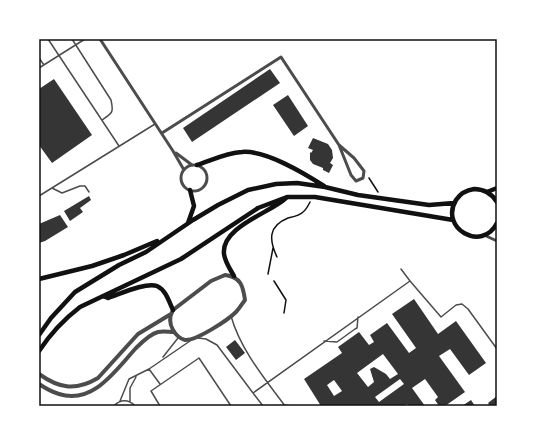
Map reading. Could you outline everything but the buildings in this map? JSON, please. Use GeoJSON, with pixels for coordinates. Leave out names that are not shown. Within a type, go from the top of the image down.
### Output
{"type":"FeatureCollection","features":[{"type":"Feature","properties":{"kind":"main road"},"geometry":{"type":"LineString","coordinates":[[195,165],[234,153],[253,153],[273,159],[325,186]]}},
{"type":"Feature","properties":{"kind":"main road"},"geometry":{"type":"LineString","coordinates":[[39,335],[51,318],[75,292],[118,265],[146,252],[218,205],[248,190],[276,184],[296,183],[325,186],[358,195],[428,205],[454,204]]}},
{"type":"Feature","properties":{"kind":"main road"},"geometry":{"type":"LineString","coordinates":[[487,192],[497,188]]}},
{"type":"Feature","properties":{"kind":"main road"},"geometry":{"type":"LineString","coordinates":[[497,202],[493,196],[480,189],[464,192],[458,197],[454,204],[452,214],[453,220],[457,227],[469,236],[477,237],[484,235],[491,231],[497,223]]}},
{"type":"Feature","properties":{"kind":"main road"},"geometry":{"type":"LineString","coordinates":[[188,224],[194,206],[190,190]]}},
{"type":"Feature","properties":{"kind":"main road"},"geometry":{"type":"LineString","coordinates":[[39,351],[54,329],[80,308],[180,259],[258,208],[287,197],[315,197],[453,220]]}},
{"type":"Feature","properties":{"kind":"main road"},"geometry":{"type":"LineString","coordinates":[[234,276],[226,262],[224,255],[226,240],[233,232],[268,209],[281,203],[287,197]]}},
{"type":"Feature","properties":{"kind":"main road"},"geometry":{"type":"LineString","coordinates":[[39,279],[87,267],[124,255],[167,237]]}},
{"type":"Feature","properties":{"kind":"main road"},"geometry":{"type":"LineString","coordinates":[[103,296],[108,298],[150,285],[158,286],[165,294],[172,312]]}},
{"type":"Feature","properties":{"kind":"street"},"geometry":{"type":"LineString","coordinates":[[100,39],[162,133],[184,170]]}},
{"type":"Feature","properties":{"kind":"street"},"geometry":{"type":"LineString","coordinates":[[162,133],[281,57],[339,145],[351,175],[356,181],[363,178],[364,171],[354,158],[339,145]]}},
{"type":"Feature","properties":{"kind":"street"},"geometry":{"type":"LineString","coordinates":[[173,151],[206,171],[208,176],[205,186],[200,190],[195,191],[190,190],[183,184],[181,179],[187,166],[195,165]]}},
{"type":"Feature","properties":{"kind":"street"},"geometry":{"type":"LineString","coordinates":[[484,235],[497,241]]}},
{"type":"Feature","properties":{"kind":"street"},"geometry":{"type":"LineString","coordinates":[[39,374],[61,386],[66,387],[77,387],[92,382],[98,378],[138,334],[172,312],[211,281],[225,275],[234,276],[242,284],[245,300],[237,311],[194,338],[184,340],[178,337],[171,326],[172,312]]}},
{"type":"Feature","properties":{"kind":"street"},"geometry":{"type":"LineString","coordinates":[[39,384],[58,394],[79,395],[86,393],[103,384],[143,341],[158,332],[174,332]]}},
{"type":"Feature","properties":{"kind":"lane"},"geometry":{"type":"LineString","coordinates":[[48,39],[119,146]]}},
{"type":"Feature","properties":{"kind":"lane"},"geometry":{"type":"LineString","coordinates":[[72,39],[111,100],[111,114],[102,120]]}},
{"type":"Feature","properties":{"kind":"lane"},"geometry":{"type":"LineString","coordinates":[[39,68],[85,39]]}},
{"type":"Feature","properties":{"kind":"lane"},"geometry":{"type":"LineString","coordinates":[[39,58],[44,66]]}},
{"type":"Feature","properties":{"kind":"lane"},"geometry":{"type":"LineString","coordinates":[[39,196],[156,124]]}},
{"type":"Feature","properties":{"kind":"lane"},"geometry":{"type":"LineString","coordinates":[[52,188],[62,193],[80,186],[85,186],[89,192]]}},
{"type":"Feature","properties":{"kind":"lane"},"geometry":{"type":"LineString","coordinates":[[401,269],[441,317],[456,305],[462,304],[468,309],[497,349]]}},
{"type":"Feature","properties":{"kind":"lane"},"geometry":{"type":"LineString","coordinates":[[253,393],[410,281]]}},
{"type":"Feature","properties":{"kind":"lane"},"geometry":{"type":"LineString","coordinates":[[231,316],[234,327],[242,344],[267,382],[284,406],[291,406]]}},
{"type":"Feature","properties":{"kind":"lane"},"geometry":{"type":"LineString","coordinates":[[324,341],[337,342],[357,328],[358,317]]}},
{"type":"Feature","properties":{"kind":"lane"},"geometry":{"type":"LineString","coordinates":[[162,359],[178,337]]}},
{"type":"Feature","properties":{"kind":"lane"},"geometry":{"type":"LineString","coordinates":[[114,406],[120,401],[129,379],[149,369],[194,338],[206,339],[217,345],[263,406]]}},
{"type":"Feature","properties":{"kind":"lane"},"geometry":{"type":"LineString","coordinates":[[160,406],[151,390],[199,358],[231,406]]}},
{"type":"Feature","properties":{"kind":"lane"},"geometry":{"type":"LineString","coordinates":[[149,369],[160,384]]}},
{"type":"Feature","properties":{"kind":"lane"},"geometry":{"type":"LineString","coordinates":[[130,402],[130,388],[137,376]]}},
{"type":"Feature","properties":{"kind":"lane"},"geometry":{"type":"LineString","coordinates":[[120,401],[124,400],[135,406],[139,406]]}},
{"type":"Feature","properties":{"kind":"path"},"geometry":{"type":"LineString","coordinates":[[364,171],[382,198]]}},
{"type":"Feature","properties":{"kind":"path"},"geometry":{"type":"LineString","coordinates":[[277,257],[273,248],[271,237],[275,227],[280,222],[290,217]]}},
{"type":"Feature","properties":{"kind":"path"},"geometry":{"type":"LineString","coordinates":[[268,274],[273,248]]}},
{"type":"Feature","properties":{"kind":"path"},"geometry":{"type":"LineString","coordinates":[[274,281],[286,300],[284,313]]}}]}
